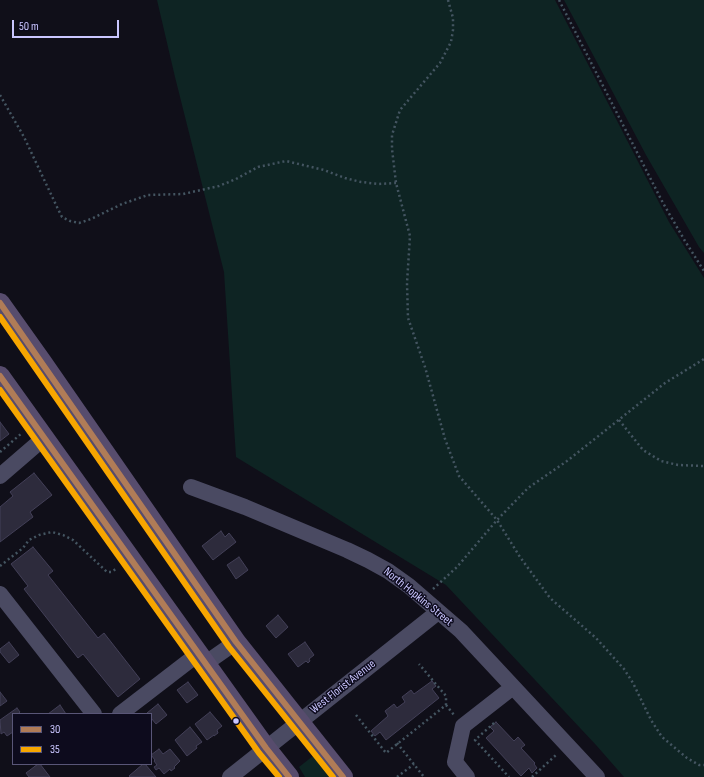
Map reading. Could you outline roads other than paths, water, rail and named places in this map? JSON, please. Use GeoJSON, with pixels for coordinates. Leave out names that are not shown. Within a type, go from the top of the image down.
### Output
{"type":"FeatureCollection","features":[{"type":"Feature","properties":{"kind":"main road"},"geometry":{"type":"LineString","coordinates":[[1,307],[42,362],[236,642],[343,777]]}},
{"type":"Feature","properties":{"kind":"main road"},"geometry":{"type":"LineString","coordinates":[[0,376],[266,748],[289,777]]}},
{"type":"Feature","properties":{"kind":"street"},"geometry":{"type":"LineString","coordinates":[[0,476],[44,438]]}},
{"type":"Feature","properties":{"kind":"street","name":"North Hopkins Street"},"geometry":{"type":"LineString","coordinates":[[191,487],[245,507],[368,560],[388,571],[461,631],[597,777]]}},
{"type":"Feature","properties":{"kind":"street"},"geometry":{"type":"LineString","coordinates":[[0,594],[93,713]]}},
{"type":"Feature","properties":{"kind":"street","name":"West Florist Avenue"},"geometry":{"type":"LineString","coordinates":[[230,777],[438,612]]}},
{"type":"Feature","properties":{"kind":"street"},"geometry":{"type":"LineString","coordinates":[[121,713],[202,658],[236,642]]}},
{"type":"Feature","properties":{"kind":"street"},"geometry":{"type":"LineString","coordinates":[[467,777],[456,762],[463,726],[513,687]]}}]}
